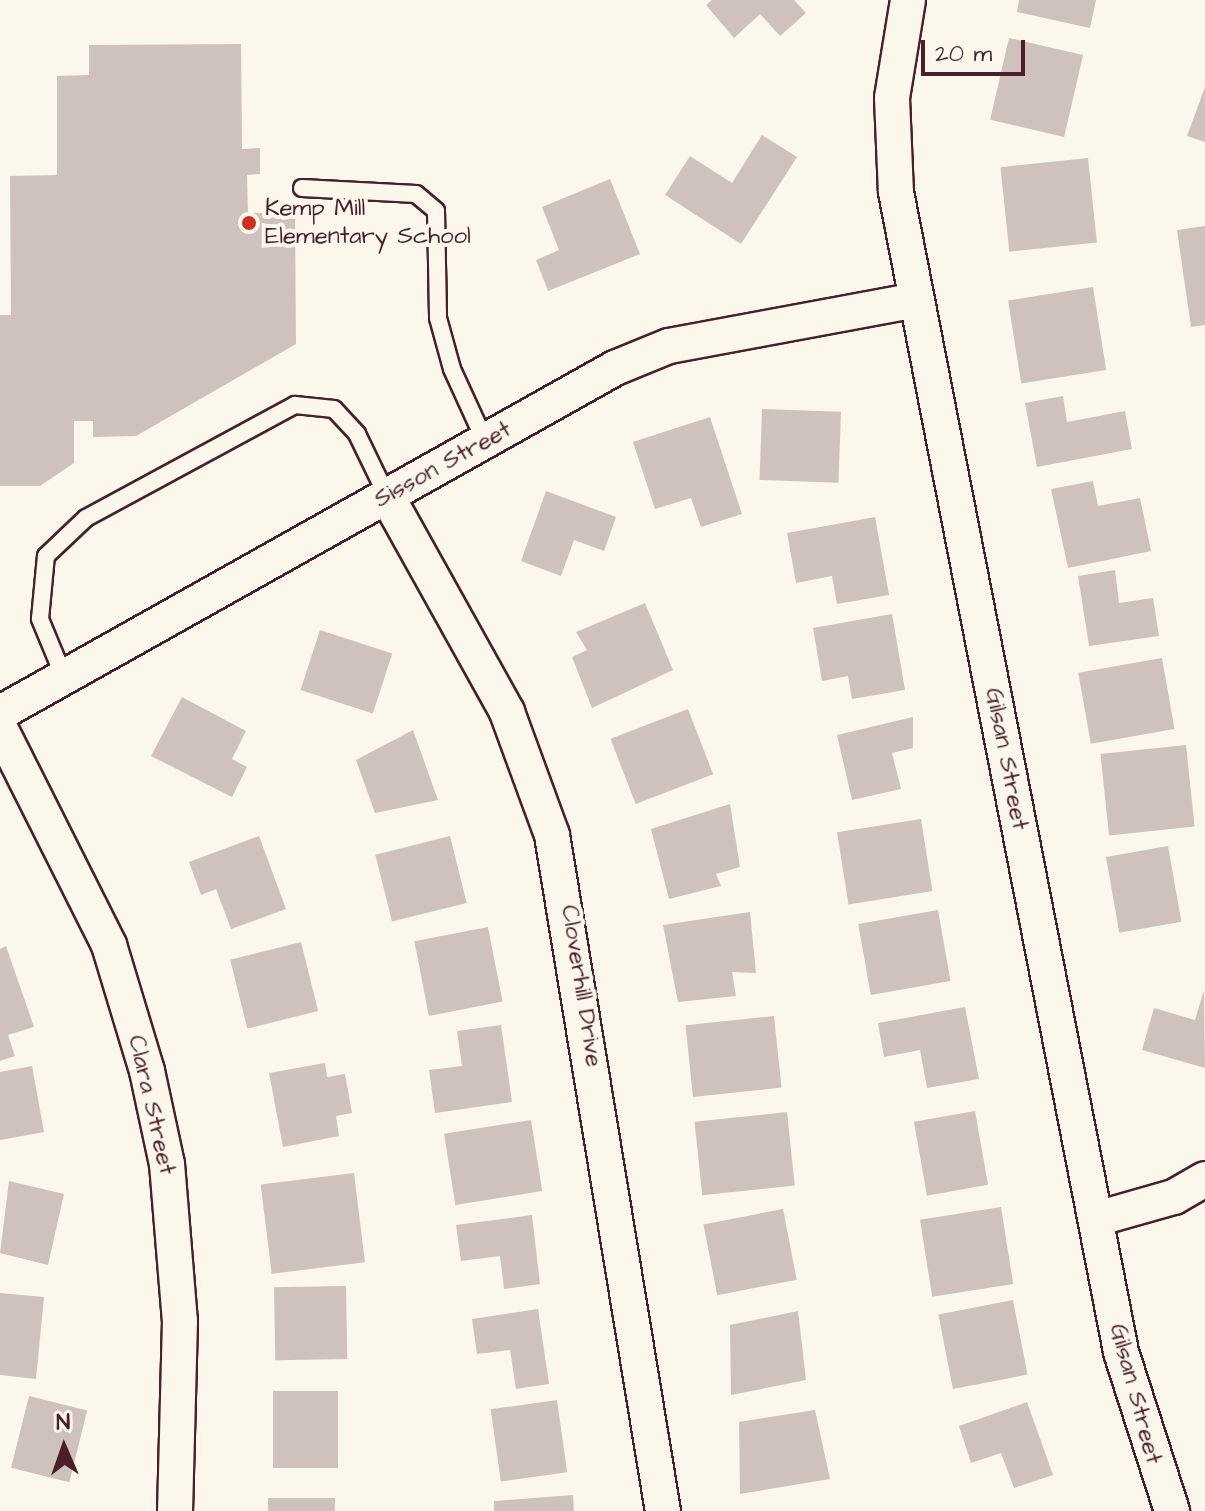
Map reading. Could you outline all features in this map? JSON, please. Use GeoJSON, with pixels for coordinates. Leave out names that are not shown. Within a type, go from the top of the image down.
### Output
{"type":"FeatureCollection","features":[{"type":"Feature","properties":{"kind":"street","name":"Gilsan Street"},"geometry":{"type":"LineString","coordinates":[[908,0],[892,98],[896,192],[1121,1352],[1172,1511]]}},
{"type":"Feature","properties":{"kind":"street","name":"Sisson Street"},"geometry":{"type":"LineString","coordinates":[[0,713],[485,441],[669,346],[917,300]]}},
{"type":"Feature","properties":{"kind":"street","name":"Cloverhill Drive"},"geometry":{"type":"LineString","coordinates":[[387,496],[507,712],[552,835],[663,1511]]}},
{"type":"Feature","properties":{"kind":"street","name":"Clara Street"},"geometry":{"type":"LineString","coordinates":[[0,728],[109,945],[147,1071],[167,1164],[180,1321],[175,1511]]}},
{"type":"Feature","properties":{"kind":"street"},"geometry":{"type":"LineString","coordinates":[[1096,1219],[1174,1197],[1205,1179]]}},
{"type":"Feature","properties":{"kind":"lane"},"geometry":{"type":"LineString","coordinates":[[302,188],[416,194],[436,211],[438,318],[485,441]]}},
{"type":"Feature","properties":{"kind":"lane"},"geometry":{"type":"LineString","coordinates":[[64,677],[40,619],[46,556],[86,518],[295,405],[334,409],[357,434],[387,496]]}},
{"type":"Feature","properties":{"kind":"building"},"geometry":{"type":"Polygon","coordinates":[[[712,0],[794,0],[806,13],[780,36],[760,14],[734,38],[706,5],[712,0]]]}},
{"type":"Feature","properties":{"kind":"building"},"geometry":{"type":"Polygon","coordinates":[[[1019,0],[1096,0],[1090,28],[1017,12],[1019,0]]]}},
{"type":"Feature","properties":{"kind":"building"},"geometry":{"type":"Polygon","coordinates":[[[1009,38],[1083,55],[1064,137],[990,120],[1009,38]]]}},
{"type":"Feature","properties":{"kind":"building"},"geometry":{"type":"Polygon","coordinates":[[[241,44],[242,149],[260,148],[260,174],[247,175],[248,213],[295,213],[296,344],[136,436],[93,437],[93,421],[74,421],[74,463],[40,486],[0,486],[0,315],[11,315],[10,176],[57,175],[57,76],[89,75],[89,45],[241,44]]]}},
{"type":"Feature","properties":{"kind":"building"},"geometry":{"type":"Polygon","coordinates":[[[1205,87],[1205,142],[1187,136],[1205,87]]]}},
{"type":"Feature","properties":{"kind":"building"},"geometry":{"type":"Polygon","coordinates":[[[762,135],[797,157],[741,244],[665,195],[690,156],[732,183],[762,135]]]}},
{"type":"Feature","properties":{"kind":"building"},"geometry":{"type":"Polygon","coordinates":[[[1088,158],[1097,243],[1009,252],[1000,167],[1088,158]]]}},
{"type":"Feature","properties":{"kind":"building"},"geometry":{"type":"Polygon","coordinates":[[[610,179],[640,254],[548,291],[536,260],[559,250],[542,207],[610,179]]]}},
{"type":"Feature","properties":{"kind":"building"},"geometry":{"type":"Polygon","coordinates":[[[1205,226],[1205,325],[1191,327],[1177,230],[1205,226]]]}},
{"type":"Feature","properties":{"kind":"building"},"geometry":{"type":"Polygon","coordinates":[[[1093,287],[1106,370],[1021,383],[1008,300],[1093,287]]]}},
{"type":"Feature","properties":{"kind":"building"},"geometry":{"type":"Polygon","coordinates":[[[1063,396],[1067,422],[1125,411],[1132,449],[1037,467],[1025,403],[1063,396]]]}},
{"type":"Feature","properties":{"kind":"building"},"geometry":{"type":"Polygon","coordinates":[[[762,409],[841,412],[838,483],[760,480],[762,409]]]}},
{"type":"Feature","properties":{"kind":"building"},"geometry":{"type":"Polygon","coordinates":[[[710,417],[742,514],[701,527],[691,498],[655,509],[633,442],[710,417]]]}},
{"type":"Feature","properties":{"kind":"building"},"geometry":{"type":"Polygon","coordinates":[[[1093,481],[1098,506],[1140,498],[1151,551],[1068,568],[1051,489],[1093,481]]]}},
{"type":"Feature","properties":{"kind":"building"},"geometry":{"type":"Polygon","coordinates":[[[546,491],[616,517],[604,551],[574,540],[561,576],[521,561],[546,491]]]}},
{"type":"Feature","properties":{"kind":"building"},"geometry":{"type":"Polygon","coordinates":[[[875,517],[889,595],[837,604],[832,576],[796,583],[787,533],[875,517]]]}},
{"type":"Feature","properties":{"kind":"building"},"geometry":{"type":"Polygon","coordinates":[[[1115,570],[1119,603],[1153,598],[1159,636],[1089,646],[1078,576],[1115,570]]]}},
{"type":"Feature","properties":{"kind":"building"},"geometry":{"type":"Polygon","coordinates":[[[645,603],[673,670],[592,708],[572,657],[587,650],[576,632],[645,603]]]}},
{"type":"Feature","properties":{"kind":"building"},"geometry":{"type":"Polygon","coordinates":[[[892,614],[905,690],[852,699],[848,676],[822,681],[813,628],[892,614]]]}},
{"type":"Feature","properties":{"kind":"building"},"geometry":{"type":"Polygon","coordinates":[[[320,630],[392,653],[373,713],[301,690],[320,630]]]}},
{"type":"Feature","properties":{"kind":"building"},"geometry":{"type":"Polygon","coordinates":[[[1162,658],[1175,729],[1091,744],[1078,673],[1162,658]]]}},
{"type":"Feature","properties":{"kind":"building"},"geometry":{"type":"Polygon","coordinates":[[[182,697],[246,731],[232,759],[247,767],[232,797],[151,756],[182,697]]]}},
{"type":"Feature","properties":{"kind":"building"},"geometry":{"type":"Polygon","coordinates":[[[688,709],[713,774],[636,804],[611,739],[688,709]]]}},
{"type":"Feature","properties":{"kind":"building"},"geometry":{"type":"Polygon","coordinates":[[[913,717],[913,748],[892,753],[901,789],[852,800],[837,735],[913,717]]]}},
{"type":"Feature","properties":{"kind":"building"},"geometry":{"type":"Polygon","coordinates":[[[413,730],[438,800],[375,813],[356,760],[413,730]]]}},
{"type":"Feature","properties":{"kind":"building"},"geometry":{"type":"Polygon","coordinates":[[[1186,745],[1195,827],[1109,836],[1100,754],[1186,745]]]}},
{"type":"Feature","properties":{"kind":"building"},"geometry":{"type":"Polygon","coordinates":[[[730,804],[740,867],[716,874],[721,886],[669,899],[651,829],[730,804]]]}},
{"type":"Feature","properties":{"kind":"building"},"geometry":{"type":"Polygon","coordinates":[[[921,819],[932,891],[848,904],[837,832],[921,819]]]}},
{"type":"Feature","properties":{"kind":"building"},"geometry":{"type":"Polygon","coordinates":[[[259,836],[286,909],[231,929],[216,889],[201,895],[189,862],[259,836]]]}},
{"type":"Feature","properties":{"kind":"building"},"geometry":{"type":"Polygon","coordinates":[[[450,836],[467,903],[392,922],[375,855],[450,836]]]}},
{"type":"Feature","properties":{"kind":"building"},"geometry":{"type":"Polygon","coordinates":[[[1168,846],[1181,922],[1119,933],[1106,857],[1168,846]]]}},
{"type":"Feature","properties":{"kind":"building"},"geometry":{"type":"Polygon","coordinates":[[[938,910],[951,981],[871,995],[858,924],[938,910]]]}},
{"type":"Feature","properties":{"kind":"building"},"geometry":{"type":"Polygon","coordinates":[[[750,912],[756,973],[732,972],[736,996],[678,1002],[663,925],[750,912]]]}},
{"type":"Feature","properties":{"kind":"building"},"geometry":{"type":"Polygon","coordinates":[[[488,927],[503,1002],[429,1016],[414,941],[488,927]]]}},
{"type":"Feature","properties":{"kind":"building"},"geometry":{"type":"Polygon","coordinates":[[[301,942],[318,1011],[247,1029],[230,960],[301,942]]]}},
{"type":"Feature","properties":{"kind":"building"},"geometry":{"type":"Polygon","coordinates":[[[6,946],[34,1027],[8,1035],[15,1056],[0,1061],[0,949],[6,946]]]}},
{"type":"Feature","properties":{"kind":"building"},"geometry":{"type":"Polygon","coordinates":[[[1204,990],[1205,1068],[1142,1050],[1154,1008],[1195,1020],[1204,990]]]}},
{"type":"Feature","properties":{"kind":"building"},"geometry":{"type":"Polygon","coordinates":[[[965,1007],[979,1079],[927,1088],[920,1050],[884,1057],[878,1023],[965,1007]]]}},
{"type":"Feature","properties":{"kind":"building"},"geometry":{"type":"Polygon","coordinates":[[[774,1016],[782,1088],[693,1097],[685,1025],[774,1016]]]}},
{"type":"Feature","properties":{"kind":"building"},"geometry":{"type":"Polygon","coordinates":[[[501,1025],[512,1102],[435,1113],[429,1070],[462,1066],[457,1031],[501,1025]]]}},
{"type":"Feature","properties":{"kind":"building"},"geometry":{"type":"Polygon","coordinates":[[[325,1063],[327,1077],[345,1074],[352,1113],[336,1116],[339,1136],[283,1147],[269,1073],[325,1063]]]}},
{"type":"Feature","properties":{"kind":"building"},"geometry":{"type":"Polygon","coordinates":[[[32,1066],[44,1132],[0,1140],[0,1072],[32,1066]]]}},
{"type":"Feature","properties":{"kind":"building"},"geometry":{"type":"Polygon","coordinates":[[[975,1111],[988,1185],[927,1196],[914,1122],[975,1111]]]}},
{"type":"Feature","properties":{"kind":"building"},"geometry":{"type":"Polygon","coordinates":[[[787,1112],[795,1186],[702,1195],[695,1122],[787,1112]]]}},
{"type":"Feature","properties":{"kind":"building"},"geometry":{"type":"Polygon","coordinates":[[[531,1120],[542,1191],[455,1205],[444,1134],[531,1120]]]}},
{"type":"Feature","properties":{"kind":"building"},"geometry":{"type":"Polygon","coordinates":[[[354,1173],[365,1262],[272,1274],[261,1184],[354,1173]]]}},
{"type":"Feature","properties":{"kind":"building"},"geometry":{"type":"Polygon","coordinates":[[[9,1181],[64,1194],[48,1265],[0,1253],[9,1181]]]}},
{"type":"Feature","properties":{"kind":"building"},"geometry":{"type":"Polygon","coordinates":[[[1001,1207],[1013,1284],[932,1297],[920,1220],[1001,1207]]]}},
{"type":"Feature","properties":{"kind":"building"},"geometry":{"type":"Polygon","coordinates":[[[783,1209],[797,1280],[717,1295],[703,1224],[783,1209]]]}},
{"type":"Feature","properties":{"kind":"building"},"geometry":{"type":"Polygon","coordinates":[[[532,1215],[540,1284],[504,1289],[500,1256],[461,1261],[456,1225],[532,1215]]]}},
{"type":"Feature","properties":{"kind":"building"},"geometry":{"type":"Polygon","coordinates":[[[346,1286],[347,1359],[275,1360],[274,1287],[346,1286]]]}},
{"type":"Feature","properties":{"kind":"building"},"geometry":{"type":"Polygon","coordinates":[[[0,1293],[44,1297],[36,1379],[0,1375],[0,1293]]]}},
{"type":"Feature","properties":{"kind":"building"},"geometry":{"type":"Polygon","coordinates":[[[1013,1300],[1028,1375],[953,1389],[938,1315],[1013,1300]]]}},
{"type":"Feature","properties":{"kind":"building"},"geometry":{"type":"Polygon","coordinates":[[[538,1309],[549,1384],[516,1389],[510,1350],[477,1354],[472,1319],[538,1309]]]}},
{"type":"Feature","properties":{"kind":"building"},"geometry":{"type":"Polygon","coordinates":[[[798,1311],[806,1380],[731,1395],[730,1325],[798,1311]]]}},
{"type":"Feature","properties":{"kind":"building"},"geometry":{"type":"Polygon","coordinates":[[[273,1391],[338,1391],[338,1468],[273,1468],[273,1391]]]}},
{"type":"Feature","properties":{"kind":"building"},"geometry":{"type":"Polygon","coordinates":[[[29,1396],[87,1411],[69,1482],[11,1468],[29,1396]]]}},
{"type":"Feature","properties":{"kind":"building"},"geometry":{"type":"Polygon","coordinates":[[[557,1400],[567,1472],[501,1482],[491,1409],[557,1400]]]}},
{"type":"Feature","properties":{"kind":"building"},"geometry":{"type":"Polygon","coordinates":[[[1027,1402],[1053,1475],[1014,1488],[1001,1453],[971,1463],[959,1426],[1027,1402]]]}},
{"type":"Feature","properties":{"kind":"building"},"geometry":{"type":"Polygon","coordinates":[[[815,1410],[830,1479],[740,1494],[739,1422],[815,1410]]]}},
{"type":"Feature","properties":{"kind":"building"},"geometry":{"type":"Polygon","coordinates":[[[573,1495],[574,1511],[494,1511],[494,1501],[573,1495]]]}},
{"type":"Feature","properties":{"kind":"building"},"geometry":{"type":"Polygon","coordinates":[[[268,1498],[335,1498],[335,1511],[268,1511],[268,1498]]]}},
{"type":"Feature","properties":{"kind":"place","name":"Kemp Mill Elementary School"},"geometry":{"type":"Point","coordinates":[249,223]}}]}
